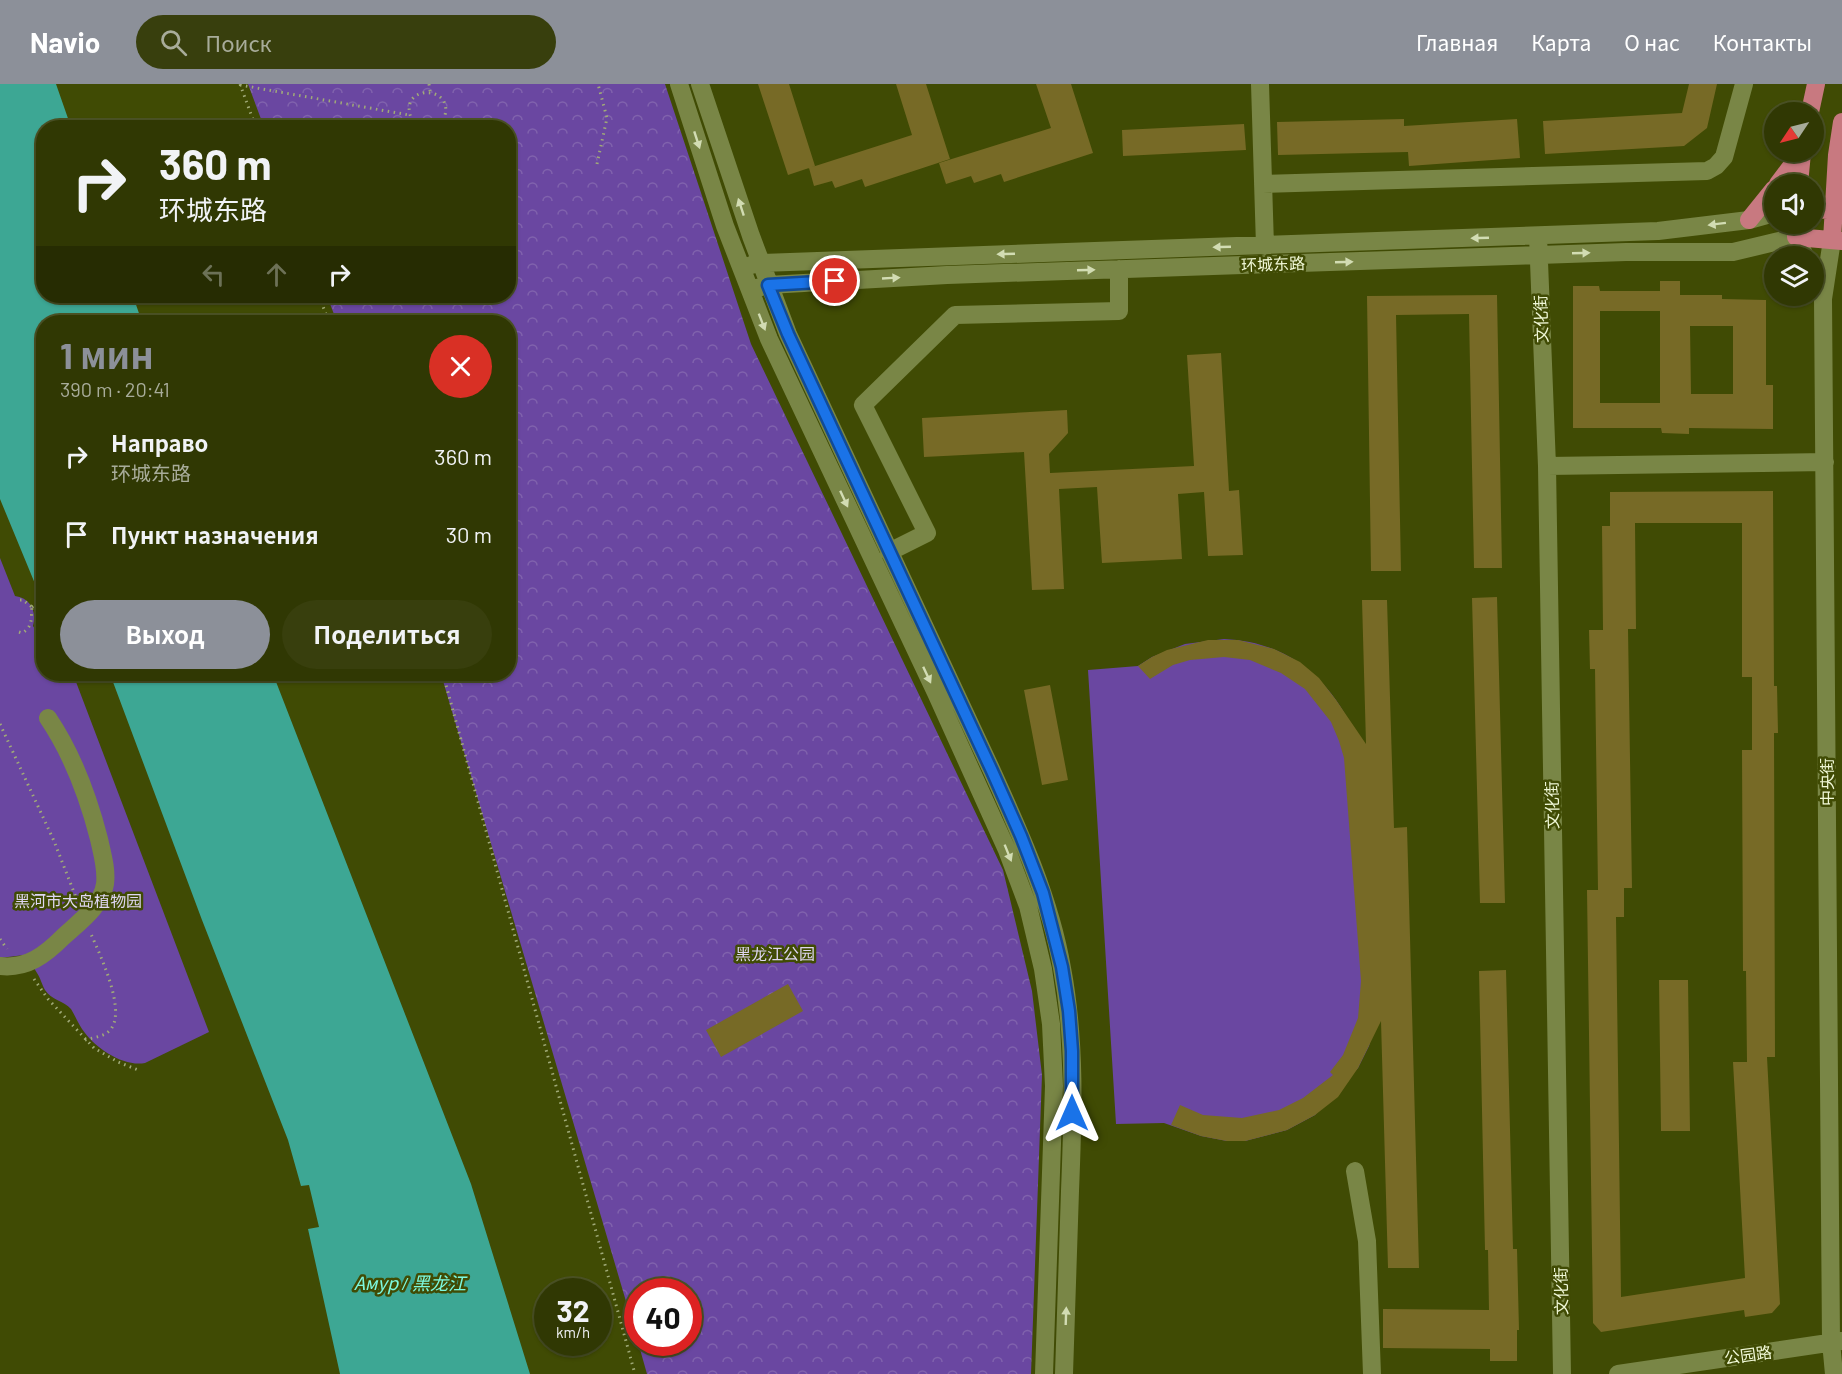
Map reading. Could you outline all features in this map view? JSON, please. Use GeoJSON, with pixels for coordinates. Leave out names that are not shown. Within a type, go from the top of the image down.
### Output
{"type":"FeatureCollection","features":[{"type":"Feature","properties":{"kind":"main road"},"geometry":{"type":"LineString","coordinates":[[1812,102],[1816,84]]}},
{"type":"Feature","properties":{"kind":"main road"},"geometry":{"type":"LineString","coordinates":[[1812,234],[1837,240],[1837,155],[1842,122]]}},
{"type":"Feature","properties":{"kind":"main road"},"geometry":{"type":"LineString","coordinates":[[1749,220],[1764,201]]}},
{"type":"Feature","properties":{"kind":"street"},"geometry":{"type":"LineString","coordinates":[[679,84],[725,226],[774,350],[931,683],[1007,850],[1028,906],[1043,969],[1051,1024],[1054,1086],[1044,1374]]}},
{"type":"Feature","properties":{"kind":"street"},"geometry":{"type":"LineString","coordinates":[[700,84],[768,285],[788,334],[1021,836],[1043,893],[1062,967],[1072,1051],[1064,1374]]}},
{"type":"Feature","properties":{"kind":"street"},"geometry":{"type":"LineString","coordinates":[[1260,84],[1265,246]]}},
{"type":"Feature","properties":{"kind":"street"},"geometry":{"type":"LineString","coordinates":[[1263,184],[1707,171],[1724,158],[1744,84]]}},
{"type":"Feature","properties":{"kind":"street","name":"环城东路"},"geometry":{"type":"LineString","coordinates":[[741,267],[760,262],[1658,231],[1749,220],[1764,216]]}},
{"type":"Feature","properties":{"kind":"street","name":"环城东路"},"geometry":{"type":"LineString","coordinates":[[750,291],[768,285],[947,275],[1626,252],[1732,252],[1784,234]]}},
{"type":"Feature","properties":{"kind":"street","name":"文化街"},"geometry":{"type":"LineString","coordinates":[[1538,236],[1547,466],[1562,1374]]}},
{"type":"Feature","properties":{"kind":"street"},"geometry":{"type":"LineString","coordinates":[[1824,294],[1837,240]]}},
{"type":"Feature","properties":{"kind":"street"},"geometry":{"type":"LineString","coordinates":[[889,552],[927,533],[863,405],[955,315],[1119,311],[1119,269]]}},
{"type":"Feature","properties":{"kind":"street","name":"中央街"},"geometry":{"type":"LineString","coordinates":[[1823,306],[1837,1341],[1834,1374]]}},
{"type":"Feature","properties":{"kind":"street"},"geometry":{"type":"LineString","coordinates":[[1547,466],[1825,462]]}},
{"type":"Feature","properties":{"kind":"street"},"geometry":{"type":"LineString","coordinates":[[0,966],[26,964],[50,950],[93,908],[105,885],[104,860],[91,807],[62,738],[48,718]]}},
{"type":"Feature","properties":{"kind":"street"},"geometry":{"type":"LineString","coordinates":[[1354,1171],[1367,1241],[1372,1374]]}},
{"type":"Feature","properties":{"kind":"street","name":"公园路"},"geometry":{"type":"LineString","coordinates":[[1618,1374],[1837,1341]]}},
{"type":"Feature","properties":{"kind":"path"},"geometry":{"type":"LineString","coordinates":[[240,84],[410,115]]}},
{"type":"Feature","properties":{"kind":"path"},"geometry":{"type":"LineString","coordinates":[[240,84],[253,120]]}},
{"type":"Feature","properties":{"kind":"path"},"geometry":{"type":"LineString","coordinates":[[429,84],[429,92]]}},
{"type":"Feature","properties":{"kind":"path"},"geometry":{"type":"LineString","coordinates":[[597,164],[607,118],[598,84]]}},
{"type":"Feature","properties":{"kind":"path"},"geometry":{"type":"LineString","coordinates":[[412,120],[409,108],[413,98],[423,92],[429,92],[440,97],[446,108],[442,120]]}},
{"type":"Feature","properties":{"kind":"path"},"geometry":{"type":"LineString","coordinates":[[20,600],[32,607]]}},
{"type":"Feature","properties":{"kind":"path"},"geometry":{"type":"LineString","coordinates":[[32,607],[36,605]]}},
{"type":"Feature","properties":{"kind":"path"},"geometry":{"type":"LineString","coordinates":[[19,632],[26,631],[31,623],[32,607]]}},
{"type":"Feature","properties":{"kind":"path"},"geometry":{"type":"LineString","coordinates":[[445,681],[635,1374]]}},
{"type":"Feature","properties":{"kind":"path"},"geometry":{"type":"LineString","coordinates":[[0,724],[54,841],[101,958],[113,995],[116,1009],[111,1029],[105,1034],[85,1040]]}},
{"type":"Feature","properties":{"kind":"path"},"geometry":{"type":"LineString","coordinates":[[26,964],[48,999],[85,1040],[118,1062],[138,1070]]}},
{"type":"Feature","properties":{"kind":"green space","name":"黑龙江公园"},"geometry":{"type":"Polygon","coordinates":[[[248,84],[665,84],[751,344],[1003,870],[1032,991],[1042,1075],[1031,1374],[647,1374],[642,1356],[702,1356],[702,1278],[624,1278],[624,1296],[443,681],[516,681],[516,315],[334,315],[330,303],[516,303],[516,120],[261,120],[248,84]]]}},
{"type":"Feature","properties":{"kind":"green space","name":"黑河市大岛植物园"},"geometry":{"type":"Polygon","coordinates":[[[0,558],[15,596],[21,597],[32,606],[33,626],[36,630],[36,681],[76,681],[209,1032],[145,1063],[128,1062],[112,1056],[90,1039],[71,1009],[44,988],[40,977],[24,955],[0,958],[0,558]]]}},
{"type":"Feature","properties":{"kind":"green space"},"geometry":{"type":"Polygon","coordinates":[[[1224,639],[1269,647],[1305,667],[1334,698],[1357,737],[1374,1028],[1369,1046],[1358,1068],[1315,1115],[1287,1130],[1245,1141],[1227,1141],[1201,1136],[1164,1123],[1116,1124],[1088,670],[1138,666],[1152,657],[1185,644],[1224,639]]]}},
{"type":"Feature","properties":{"kind":"water"},"geometry":{"type":"Polygon","coordinates":[[[0,84],[56,84],[69,120],[36,120],[36,303],[135,303],[140,315],[36,315],[36,586],[0,499],[0,84]]]}},
{"type":"Feature","properties":{"kind":"water","name":"Амур / 黑龙江"},"geometry":{"type":"Polygon","coordinates":[[[113,681],[276,681],[471,1184],[530,1374],[340,1374],[308,1229],[319,1227],[309,1185],[301,1186],[288,1140],[202,920],[113,681]]]}},
{"type":"Feature","properties":{"kind":"building"},"geometry":{"type":"Polygon","coordinates":[[[758,84],[789,84],[815,166],[788,175],[758,84]]]}},
{"type":"Feature","properties":{"kind":"building"},"geometry":{"type":"Polygon","coordinates":[[[896,84],[926,84],[950,159],[865,187],[862,179],[835,188],[832,181],[814,186],[809,168],[912,135],[896,84]]]}},
{"type":"Feature","properties":{"kind":"building"},"geometry":{"type":"Polygon","coordinates":[[[1036,84],[1071,84],[1093,153],[1004,182],[1001,174],[974,183],[971,176],[946,184],[939,163],[1051,128],[1036,84]]]}},
{"type":"Feature","properties":{"kind":"building"},"geometry":{"type":"Polygon","coordinates":[[[1689,84],[1717,84],[1707,128],[1684,146],[1545,154],[1543,121],[1682,113],[1689,84]]]}},
{"type":"Feature","properties":{"kind":"building"},"geometry":{"type":"Polygon","coordinates":[[[1404,119],[1404,126],[1517,119],[1520,158],[1409,166],[1408,152],[1278,155],[1277,122],[1404,119]]]}},
{"type":"Feature","properties":{"kind":"building"},"geometry":{"type":"Polygon","coordinates":[[[1244,124],[1246,150],[1123,156],[1122,130],[1244,124]]]}},
{"type":"Feature","properties":{"kind":"building"},"geometry":{"type":"Polygon","coordinates":[[[1660,281],[1680,281],[1680,295],[1722,295],[1722,299],[1764,300],[1764,306],[1766,306],[1766,385],[1773,385],[1773,429],[1689,428],[1689,434],[1662,433],[1661,428],[1573,428],[1573,286],[1599,286],[1600,291],[1660,291],[1660,281]],[[1600,311],[1600,403],[1660,403],[1660,311],[1600,311]],[[1690,326],[1691,394],[1733,394],[1733,326],[1690,326]]]}},
{"type":"Feature","properties":{"kind":"building"},"geometry":{"type":"Polygon","coordinates":[[[1497,295],[1502,568],[1474,568],[1469,314],[1396,315],[1401,571],[1371,571],[1367,296],[1497,295]]]}},
{"type":"Feature","properties":{"kind":"building"},"geometry":{"type":"Polygon","coordinates":[[[1221,353],[1229,491],[1239,490],[1243,555],[1208,556],[1204,492],[1178,494],[1182,559],[1102,563],[1097,487],[1059,489],[1064,589],[1032,590],[1024,452],[924,457],[922,418],[1067,410],[1068,433],[1049,454],[1050,473],[1194,466],[1187,355],[1221,353]]]}},
{"type":"Feature","properties":{"kind":"building"},"geometry":{"type":"Polygon","coordinates":[[[1773,491],[1774,686],[1777,686],[1778,733],[1774,733],[1775,1057],[1767,1057],[1780,1304],[1772,1313],[1745,1317],[1744,1310],[1601,1332],[1593,1323],[1587,890],[1598,890],[1595,669],[1590,669],[1589,630],[1603,630],[1602,526],[1610,526],[1610,492],[1773,491]],[[1635,523],[1636,629],[1628,629],[1632,888],[1624,888],[1624,917],[1616,917],[1621,1297],[1745,1278],[1733,1062],[1747,1062],[1746,971],[1743,971],[1742,750],[1752,750],[1752,677],[1742,677],[1742,523],[1635,523]]]}},
{"type":"Feature","properties":{"kind":"building"},"geometry":{"type":"Polygon","coordinates":[[[1497,597],[1505,903],[1480,903],[1472,598],[1497,597]]]}},
{"type":"Feature","properties":{"kind":"building"},"geometry":{"type":"Polygon","coordinates":[[[1362,600],[1387,600],[1394,828],[1407,827],[1419,1268],[1388,1268],[1381,1021],[1358,1068],[1338,1097],[1315,1115],[1287,1130],[1245,1141],[1227,1141],[1201,1136],[1171,1125],[1180,1105],[1203,1115],[1242,1118],[1279,1110],[1303,1098],[1333,1075],[1330,1072],[1343,1055],[1358,1018],[1361,981],[1344,758],[1331,722],[1305,689],[1281,673],[1250,660],[1224,657],[1190,660],[1173,665],[1150,679],[1138,666],[1167,650],[1208,640],[1238,640],[1274,649],[1300,662],[1319,678],[1366,744],[1362,600]]]}},
{"type":"Feature","properties":{"kind":"building"},"geometry":{"type":"Polygon","coordinates":[[[1050,685],[1068,780],[1042,785],[1024,690],[1050,685]]]}},
{"type":"Feature","properties":{"kind":"building"},"geometry":{"type":"Polygon","coordinates":[[[1506,970],[1513,1249],[1517,1249],[1519,1330],[1517,1330],[1517,1361],[1490,1361],[1490,1349],[1383,1348],[1383,1309],[1489,1310],[1488,1250],[1485,1250],[1479,971],[1506,970]]]}},
{"type":"Feature","properties":{"kind":"building"},"geometry":{"type":"Polygon","coordinates":[[[1659,980],[1688,980],[1690,1131],[1661,1131],[1659,980]]]}},
{"type":"Feature","properties":{"kind":"building"},"geometry":{"type":"Polygon","coordinates":[[[788,984],[803,1011],[721,1057],[706,1030],[788,984]]]}},
{"type":"Feature","properties":{"kind":"route"},"geometry":{"type":"LineString","coordinates":[[835,281],[768,285],[788,334],[1002,793],[1043,893],[1062,967],[1069,1011],[1072,1051],[1072,1113]]}}]}
